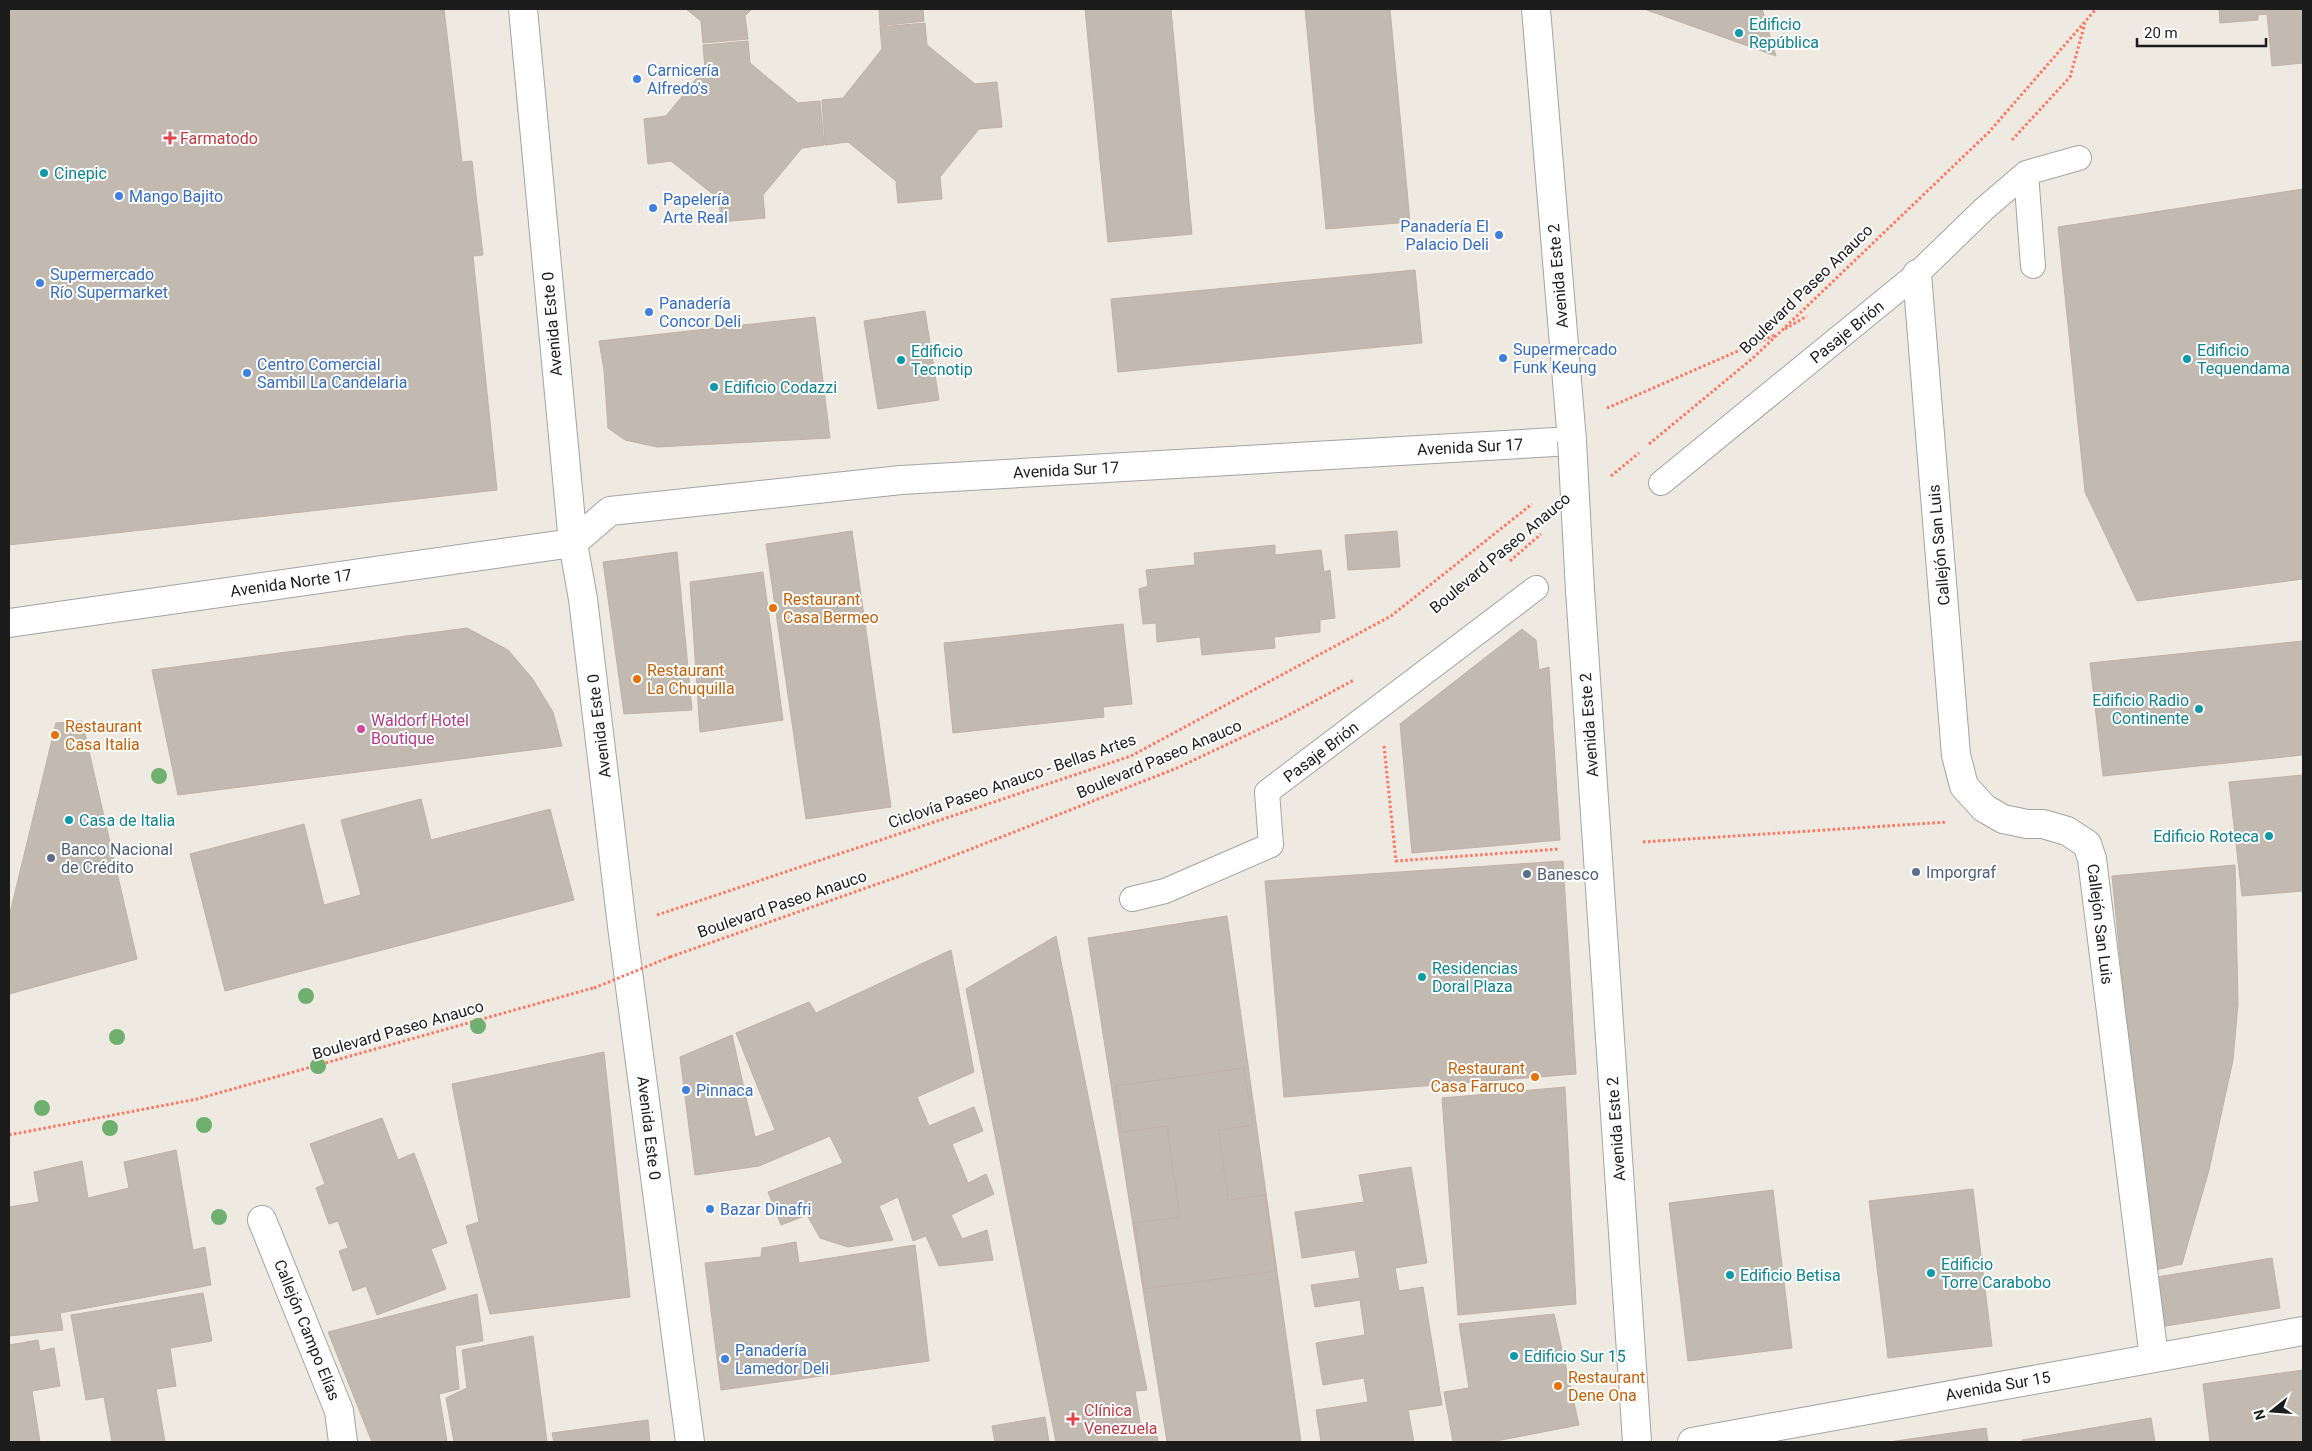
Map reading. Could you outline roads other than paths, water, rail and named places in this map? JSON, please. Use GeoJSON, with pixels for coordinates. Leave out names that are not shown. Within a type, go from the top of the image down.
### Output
{"type":"FeatureCollection","features":[{"type":"Feature","properties":{"kind":"street","name":"Avenida Este 0"},"geometry":{"type":"LineString","coordinates":[[523,9],[573,543],[584,599],[622,926],[690,1442]]}},
{"type":"Feature","properties":{"kind":"street","name":"Avenida Este 2"},"geometry":{"type":"LineString","coordinates":[[1536,9],[1572,441],[1580,590],[1637,1442]]}},
{"type":"Feature","properties":{"kind":"street","name":"Callejón San Luis"},"geometry":{"type":"LineString","coordinates":[[1917,274],[1956,755],[1964,786],[1984,808],[2003,819],[2027,824],[2043,824],[2067,831],[2087,844],[2092,859],[2154,1358]]}},
{"type":"Feature","properties":{"kind":"street","name":"Avenida Sur 17"},"geometry":{"type":"LineString","coordinates":[[573,543],[610,510],[901,480],[1572,441]]}},
{"type":"Feature","properties":{"kind":"street","name":"Avenida Norte 17"},"geometry":{"type":"LineString","coordinates":[[9,623],[573,543]]}},
{"type":"Feature","properties":{"kind":"street","name":"Callejón Campo Elías"},"geometry":{"type":"LineString","coordinates":[[262,1220],[339,1411],[343,1442]]}},
{"type":"Feature","properties":{"kind":"street","name":"Avenida Sur 15"},"geometry":{"type":"LineString","coordinates":[[1692,1442],[2303,1331]]}},
{"type":"Feature","properties":{"kind":"lane","name":"Pasaje Brión"},"geometry":{"type":"LineString","coordinates":[[1661,483],[1917,274],[1984,209],[2026,173],[2079,158]]}},
{"type":"Feature","properties":{"kind":"lane"},"geometry":{"type":"LineString","coordinates":[[2026,173],[2033,266]]}},
{"type":"Feature","properties":{"kind":"lane","name":"Pasaje Brión"},"geometry":{"type":"LineString","coordinates":[[1132,899],[1165,891],[1271,845],[1267,792],[1536,588]]}},
{"type":"Feature","properties":{"kind":"place","name":"Edificio República"},"geometry":{"type":"Point","coordinates":[1739,33]}},
{"type":"Feature","properties":{"kind":"place","name":"Carnicería Alfredo's"},"geometry":{"type":"Point","coordinates":[637,79]}},
{"type":"Feature","properties":{"kind":"place","name":"Farmatodo"},"geometry":{"type":"Point","coordinates":[170,138]}},
{"type":"Feature","properties":{"kind":"place","name":"Cinepic"},"geometry":{"type":"Point","coordinates":[44,173]}},
{"type":"Feature","properties":{"kind":"place","name":"Mango Bajito"},"geometry":{"type":"Point","coordinates":[119,196]}},
{"type":"Feature","properties":{"kind":"place","name":"Papelería Arte Real"},"geometry":{"type":"Point","coordinates":[653,208]}},
{"type":"Feature","properties":{"kind":"place","name":"Panadería El Palacio Deli"},"geometry":{"type":"Point","coordinates":[1499,235]}},
{"type":"Feature","properties":{"kind":"place","name":"Supermercado Río Supermarket"},"geometry":{"type":"Point","coordinates":[40,283]}},
{"type":"Feature","properties":{"kind":"place","name":"Panadería Concor Deli"},"geometry":{"type":"Point","coordinates":[649,312]}},
{"type":"Feature","properties":{"kind":"place","name":"Supermercado Funk Keung"},"geometry":{"type":"Point","coordinates":[1503,358]}},
{"type":"Feature","properties":{"kind":"place","name":"Edificio Tequendama"},"geometry":{"type":"Point","coordinates":[2187,359]}},
{"type":"Feature","properties":{"kind":"place","name":"Edificio Tecnotip"},"geometry":{"type":"Point","coordinates":[901,360]}},
{"type":"Feature","properties":{"kind":"place","name":"Centro Comercial Sambil La Candelaria"},"geometry":{"type":"Point","coordinates":[247,373]}},
{"type":"Feature","properties":{"kind":"place","name":"Edificio Codazzi"},"geometry":{"type":"Point","coordinates":[714,387]}},
{"type":"Feature","properties":{"kind":"place","name":"Restaurant Casa Bermeo"},"geometry":{"type":"Point","coordinates":[773,608]}},
{"type":"Feature","properties":{"kind":"place","name":"Restaurant La Chuquilla"},"geometry":{"type":"Point","coordinates":[637,679]}},
{"type":"Feature","properties":{"kind":"place","name":"Edificio Radio Continente"},"geometry":{"type":"Point","coordinates":[2199,709]}},
{"type":"Feature","properties":{"kind":"place","name":"Waldorf Hotel Boutique"},"geometry":{"type":"Point","coordinates":[361,729]}},
{"type":"Feature","properties":{"kind":"place","name":"Restaurant Casa Italia"},"geometry":{"type":"Point","coordinates":[55,735]}},
{"type":"Feature","properties":{"kind":"place","name":"Casa de Italia"},"geometry":{"type":"Point","coordinates":[69,820]}},
{"type":"Feature","properties":{"kind":"place","name":"Edificio Roteca"},"geometry":{"type":"Point","coordinates":[2269,836]}},
{"type":"Feature","properties":{"kind":"place","name":"Banco Nacional de Crédito"},"geometry":{"type":"Point","coordinates":[51,858]}},
{"type":"Feature","properties":{"kind":"place","name":"Imporgraf"},"geometry":{"type":"Point","coordinates":[1916,872]}},
{"type":"Feature","properties":{"kind":"place","name":"Banesco"},"geometry":{"type":"Point","coordinates":[1527,874]}},
{"type":"Feature","properties":{"kind":"place","name":"Residencias Doral Plaza"},"geometry":{"type":"Point","coordinates":[1422,977]}},
{"type":"Feature","properties":{"kind":"place","name":"Restaurant Casa Farruco"},"geometry":{"type":"Point","coordinates":[1535,1077]}},
{"type":"Feature","properties":{"kind":"place","name":"Pinnaca"},"geometry":{"type":"Point","coordinates":[686,1090]}},
{"type":"Feature","properties":{"kind":"place","name":"Bazar Dinafri"},"geometry":{"type":"Point","coordinates":[710,1209]}},
{"type":"Feature","properties":{"kind":"place","name":"Edificio Torre Carabobo"},"geometry":{"type":"Point","coordinates":[1931,1273]}},
{"type":"Feature","properties":{"kind":"place","name":"Edificio Betisa"},"geometry":{"type":"Point","coordinates":[1730,1275]}},
{"type":"Feature","properties":{"kind":"place","name":"Edificio Sur 15"},"geometry":{"type":"Point","coordinates":[1514,1356]}},
{"type":"Feature","properties":{"kind":"place","name":"Panadería Lamedor Deli"},"geometry":{"type":"Point","coordinates":[725,1359]}},
{"type":"Feature","properties":{"kind":"place","name":"Restaurant Dene Ona"},"geometry":{"type":"Point","coordinates":[1558,1386]}},
{"type":"Feature","properties":{"kind":"place","name":"Clínica Venezuela"},"geometry":{"type":"Point","coordinates":[1073,1419]}}]}
